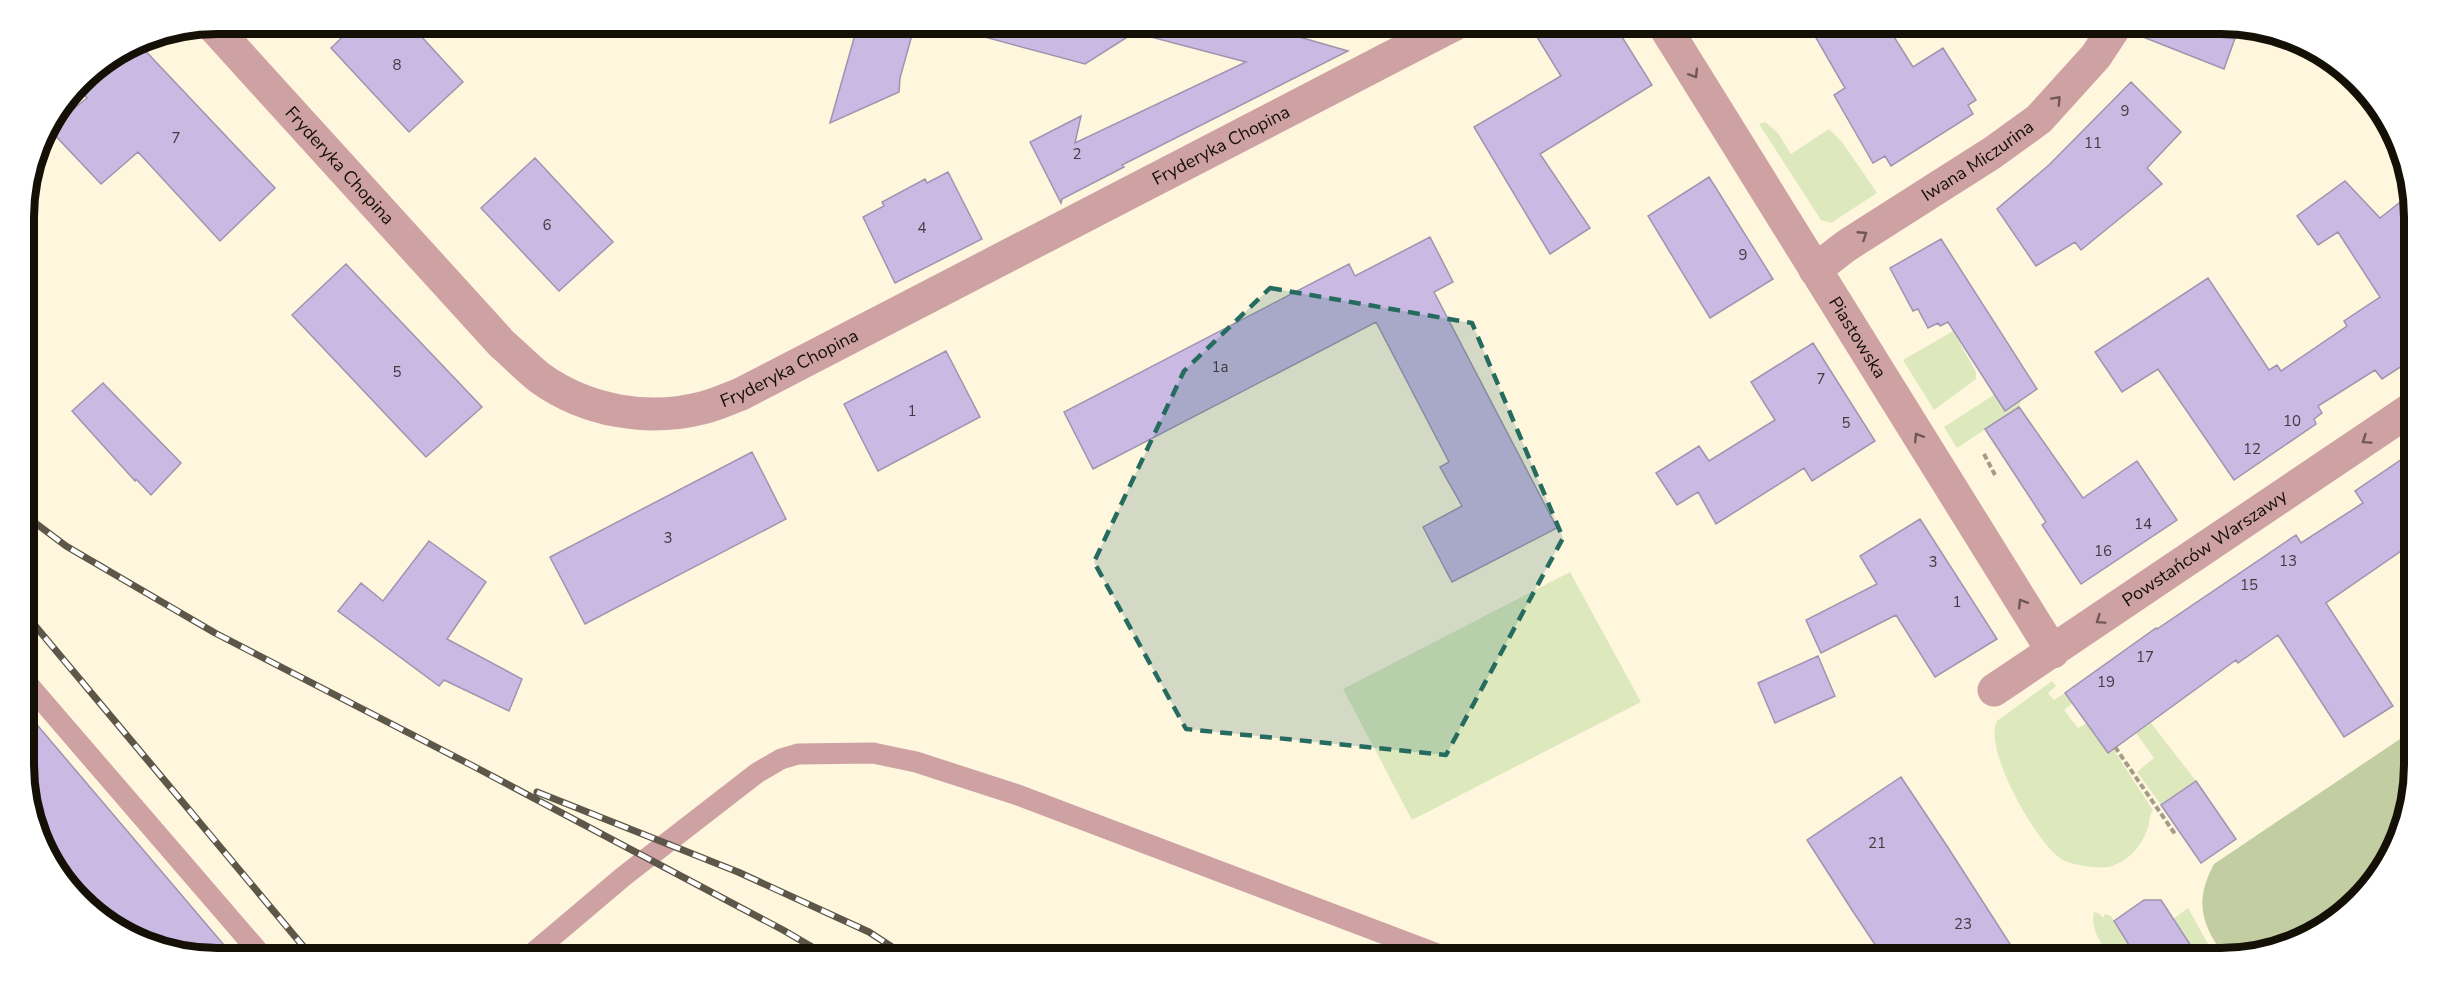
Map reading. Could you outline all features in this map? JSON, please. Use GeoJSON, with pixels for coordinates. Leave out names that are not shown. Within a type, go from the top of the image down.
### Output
{"type":"FeatureCollection","features":[{"type":"Feature","properties":{"kind":"street","name":"Fryderyka Chopina"},"geometry":{"type":"LineString","coordinates":[[221,35],[502,344],[540,378],[584,402],[623,412],[667,414],[703,408],[741,394],[1434,34]]}},
{"type":"Feature","properties":{"kind":"street","name":"Piastowska"},"geometry":{"type":"LineString","coordinates":[[1669,34],[2053,652]]}},
{"type":"Feature","properties":{"kind":"street","name":"Iwana Miczurina"},"geometry":{"type":"LineString","coordinates":[[1815,270],[1846,246],[1992,153],[2039,119],[2096,56],[2110,34]]}},
{"type":"Feature","properties":{"kind":"street","name":"Powstańców Warszawy"},"geometry":{"type":"LineString","coordinates":[[1994,690],[2404,414]]}},
{"type":"Feature","properties":{"kind":"lane"},"geometry":{"type":"LineString","coordinates":[[34,691],[255,948]]}},
{"type":"Feature","properties":{"kind":"lane"},"geometry":{"type":"LineString","coordinates":[[539,948],[624,876],[757,773],[781,759],[798,754],[832,752],[873,753],[916,762],[1018,795],[1420,947]]}},
{"type":"Feature","properties":{"kind":"path"},"geometry":{"type":"LineString","coordinates":[[2115,747],[2175,834]]}},
{"type":"Feature","properties":{"kind":"highlighted area"},"geometry":{"type":"Polygon","coordinates":[[[1270,288],[1472,323],[1563,538],[1446,755],[1186,729],[1094,562],[1184,371],[1270,288]]]}},
{"type":"Feature","properties":{"kind":"green space"},"geometry":{"type":"Polygon","coordinates":[[[1765,122],[1778,133],[1791,154],[1829,129],[1842,142],[1877,193],[1831,223],[1821,220],[1759,124],[1765,122]]]}},
{"type":"Feature","properties":{"kind":"green space"},"geometry":{"type":"Polygon","coordinates":[[[1953,331],[1976,372],[1976,379],[1934,410],[1903,360],[1953,331]]]}},
{"type":"Feature","properties":{"kind":"green space"},"geometry":{"type":"Polygon","coordinates":[[[2009,385],[2021,400],[2019,407],[1957,448],[1944,427],[2009,385]]]}},
{"type":"Feature","properties":{"kind":"green space"},"geometry":{"type":"Polygon","coordinates":[[[1570,572],[1641,702],[1412,820],[1343,689],[1570,572]]]}},
{"type":"Feature","properties":{"kind":"green space"},"geometry":{"type":"Polygon","coordinates":[[[2052,681],[2056,686],[2048,693],[2054,700],[2065,693],[2073,703],[2064,710],[2078,728],[2087,723],[2113,749],[2153,810],[2146,833],[2139,845],[2125,860],[2112,866],[2094,867],[2073,864],[2063,860],[2052,851],[2027,817],[2004,773],[1997,752],[1994,734],[1997,721],[2052,681]]]}},
{"type":"Feature","properties":{"kind":"green space"},"geometry":{"type":"Polygon","coordinates":[[[2151,723],[2196,781],[2161,805],[2137,772],[2154,758],[2136,733],[2151,723]]]}},
{"type":"Feature","properties":{"kind":"green space"},"geometry":{"type":"Polygon","coordinates":[[[2404,736],[2404,777],[2395,824],[2386,846],[2367,876],[2333,910],[2313,923],[2281,938],[2258,944],[2218,947],[2206,924],[2202,901],[2214,864],[2404,736]]]}},
{"type":"Feature","properties":{"kind":"green space"},"geometry":{"type":"Polygon","coordinates":[[[2188,908],[2210,947],[2192,947],[2173,919],[2188,908]]]}},
{"type":"Feature","properties":{"kind":"green space"},"geometry":{"type":"Polygon","coordinates":[[[2094,912],[2099,913],[2103,918],[2105,914],[2111,916],[2130,947],[2104,947],[2095,931],[2094,912]]]}},
{"type":"Feature","properties":{"kind":"building"},"geometry":{"type":"Polygon","coordinates":[[[1290,34],[1348,51],[1122,165],[1124,167],[1062,199],[1061,203],[1030,142],[1081,116],[1075,143],[1246,62],[1147,36],[1290,34]]]}},
{"type":"Feature","properties":{"kind":"building"},"geometry":{"type":"Polygon","coordinates":[[[1535,34],[1620,34],[1652,85],[1540,154],[1590,228],[1550,254],[1474,127],[1561,76],[1535,34]]]}},
{"type":"Feature","properties":{"kind":"building"},"geometry":{"type":"Polygon","coordinates":[[[1814,34],[1892,34],[1913,67],[1943,48],[1976,100],[1968,105],[1973,114],[1891,166],[1885,156],[1873,163],[1834,95],[1845,88],[1814,34]]]}},
{"type":"Feature","properties":{"kind":"building"},"geometry":{"type":"Polygon","coordinates":[[[2136,34],[2236,35],[2224,69],[2136,34]]]}},
{"type":"Feature","properties":{"kind":"building"},"geometry":{"type":"Polygon","coordinates":[[[345,35],[420,35],[463,82],[409,132],[331,48],[345,35]]]}},
{"type":"Feature","properties":{"kind":"building"},"geometry":{"type":"Polygon","coordinates":[[[855,35],[912,35],[900,78],[899,92],[830,123],[855,35]]]}},
{"type":"Feature","properties":{"kind":"building"},"geometry":{"type":"Polygon","coordinates":[[[981,35],[1131,35],[1085,64],[981,35]]]}},
{"type":"Feature","properties":{"kind":"building"},"geometry":{"type":"Polygon","coordinates":[[[144,50],[275,188],[220,241],[138,152],[101,184],[54,134],[65,116],[87,98],[83,94],[97,80],[116,65],[144,50]]]}},
{"type":"Feature","properties":{"kind":"building"},"geometry":{"type":"Polygon","coordinates":[[[2131,82],[2181,132],[2147,168],[2162,184],[2081,250],[2075,242],[2036,266],[1997,209],[2049,165],[2131,82]]]}},
{"type":"Feature","properties":{"kind":"building"},"geometry":{"type":"Polygon","coordinates":[[[535,158],[613,242],[559,291],[481,208],[535,158]]]}},
{"type":"Feature","properties":{"kind":"building"},"geometry":{"type":"Polygon","coordinates":[[[948,172],[982,239],[895,283],[863,217],[884,206],[882,202],[925,179],[927,183],[948,172]]]}},
{"type":"Feature","properties":{"kind":"building"},"geometry":{"type":"Polygon","coordinates":[[[1709,177],[1773,279],[1710,318],[1648,216],[1709,177]]]}},
{"type":"Feature","properties":{"kind":"building"},"geometry":{"type":"Polygon","coordinates":[[[2345,181],[2380,218],[2403,200],[2404,365],[2382,379],[2375,370],[2318,406],[2322,413],[2314,419],[2316,424],[2234,480],[2158,369],[2122,392],[2095,352],[2208,278],[2269,370],[2277,365],[2281,371],[2347,326],[2344,321],[2380,297],[2338,232],[2318,245],[2297,216],[2345,181]]]}},
{"type":"Feature","properties":{"kind":"building"},"geometry":{"type":"Polygon","coordinates":[[[1430,237],[1453,282],[1434,292],[1557,528],[1452,582],[1423,527],[1462,506],[1440,467],[1449,462],[1376,322],[1093,469],[1064,412],[1349,264],[1355,276],[1430,237]]]}},
{"type":"Feature","properties":{"kind":"building"},"geometry":{"type":"Polygon","coordinates":[[[1941,239],[2037,389],[2005,411],[1948,322],[1940,326],[1938,323],[1928,328],[1918,309],[1913,311],[1890,268],[1941,239]]]}},
{"type":"Feature","properties":{"kind":"building"},"geometry":{"type":"Polygon","coordinates":[[[346,264],[482,407],[426,457],[292,315],[346,264]]]}},
{"type":"Feature","properties":{"kind":"building"},"geometry":{"type":"Polygon","coordinates":[[[1813,343],[1875,441],[1812,481],[1804,468],[1716,524],[1698,492],[1677,505],[1656,473],[1699,446],[1709,461],[1775,420],[1751,382],[1813,343]]]}},
{"type":"Feature","properties":{"kind":"building"},"geometry":{"type":"Polygon","coordinates":[[[946,351],[980,417],[878,471],[844,404],[946,351]]]}},
{"type":"Feature","properties":{"kind":"building"},"geometry":{"type":"Polygon","coordinates":[[[103,383],[181,463],[151,495],[136,479],[135,481],[72,411],[103,383]]]}},
{"type":"Feature","properties":{"kind":"building"},"geometry":{"type":"Polygon","coordinates":[[[2019,407],[2083,498],[2137,461],[2177,520],[2081,584],[2042,525],[2046,522],[1985,429],[2019,407]]]}},
{"type":"Feature","properties":{"kind":"building"},"geometry":{"type":"Polygon","coordinates":[[[752,452],[786,519],[585,624],[550,557],[752,452]]]}},
{"type":"Feature","properties":{"kind":"building"},"geometry":{"type":"Polygon","coordinates":[[[2404,458],[2404,549],[2326,603],[2393,706],[2344,737],[2278,635],[2238,663],[2236,660],[2108,753],[2065,693],[2156,628],[2296,535],[2301,543],[2363,503],[2355,491],[2404,458]]]}},
{"type":"Feature","properties":{"kind":"building"},"geometry":{"type":"Polygon","coordinates":[[[1920,519],[1997,639],[1935,677],[1896,615],[1821,653],[1806,620],[1877,584],[1860,556],[1920,519]]]}},
{"type":"Feature","properties":{"kind":"building"},"geometry":{"type":"Polygon","coordinates":[[[429,541],[486,582],[447,639],[522,679],[509,711],[444,680],[439,686],[338,611],[361,583],[383,601],[429,541]]]}},
{"type":"Feature","properties":{"kind":"building"},"geometry":{"type":"Polygon","coordinates":[[[1818,656],[1835,696],[1775,723],[1758,683],[1818,656]]]}},
{"type":"Feature","properties":{"kind":"building"},"geometry":{"type":"Polygon","coordinates":[[[34,721],[227,948],[181,944],[136,929],[116,917],[80,885],[53,846],[44,824],[36,789],[34,721]]]}},
{"type":"Feature","properties":{"kind":"building"},"geometry":{"type":"Polygon","coordinates":[[[1901,777],[2012,947],[1877,947],[1807,840],[1901,777]]]}},
{"type":"Feature","properties":{"kind":"building"},"geometry":{"type":"Polygon","coordinates":[[[2196,781],[2236,839],[2201,863],[2161,805],[2196,781]]]}},
{"type":"Feature","properties":{"kind":"building"},"geometry":{"type":"Polygon","coordinates":[[[2144,900],[2161,900],[2192,947],[2130,947],[2114,921],[2144,900]]]}},
{"type":"Feature","properties":{"kind":"railway"},"geometry":{"type":"LineString","coordinates":[[34,522],[66,546],[215,633],[473,766],[813,948]]}},
{"type":"Feature","properties":{"kind":"railway"},"geometry":{"type":"LineString","coordinates":[[34,625],[305,948]]}},
{"type":"Feature","properties":{"kind":"railway"},"geometry":{"type":"LineString","coordinates":[[537,792],[738,872],[869,932],[893,948]]}}]}
